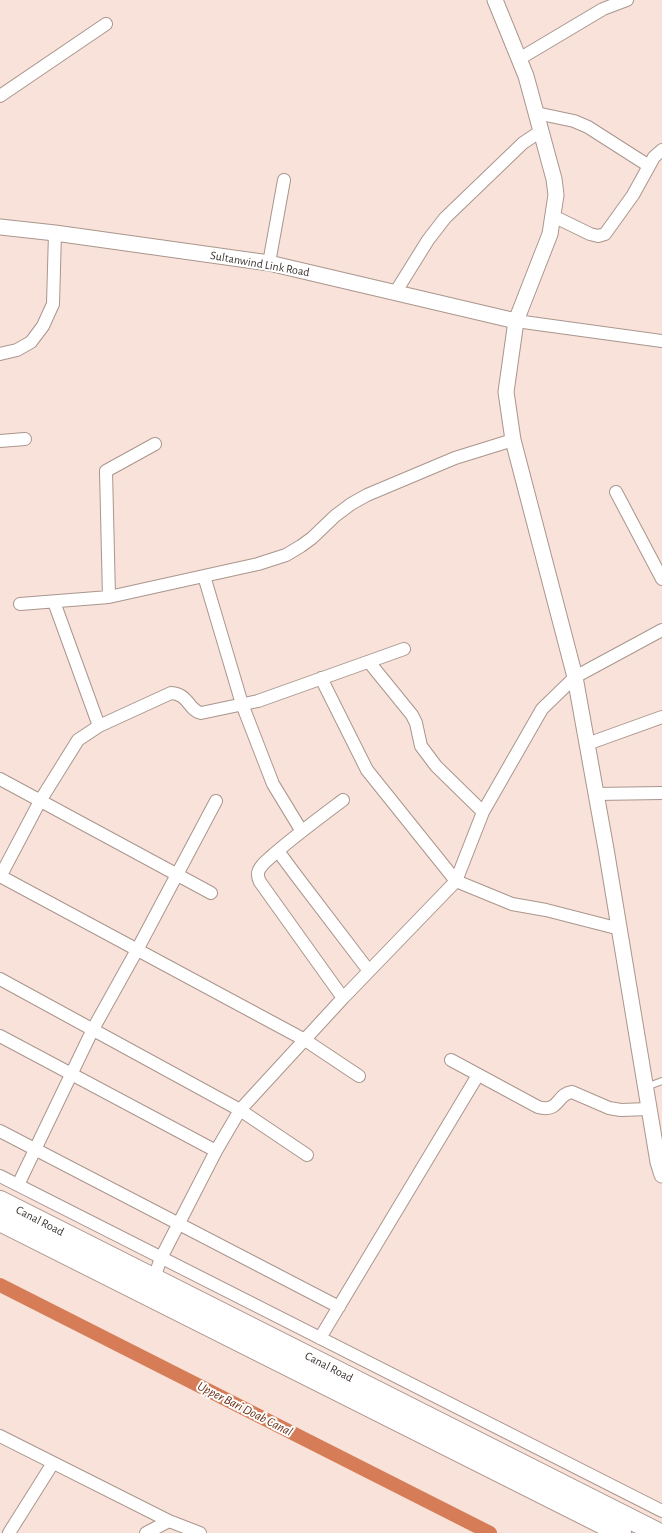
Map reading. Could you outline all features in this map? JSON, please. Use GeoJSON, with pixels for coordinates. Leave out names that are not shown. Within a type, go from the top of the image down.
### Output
{"type":"FeatureCollection","features":[{"type":"Feature","properties":{"kind":"main road","name":"Canal Road"},"geometry":{"type":"LineString","coordinates":[[0,1201],[656,1530]]}},
{"type":"Feature","properties":{"kind":"main road","name":"Canal Road"},"geometry":{"type":"LineString","coordinates":[[0,1221],[621,1533]]}},
{"type":"Feature","properties":{"kind":"street"},"geometry":{"type":"LineString","coordinates":[[495,0],[526,76],[554,179],[556,195],[550,234],[516,321],[506,392],[513,440],[575,677],[620,929],[658,1162],[662,1175]]}},
{"type":"Feature","properties":{"kind":"street"},"geometry":{"type":"LineString","coordinates":[[519,59],[603,9],[627,0]]}},
{"type":"Feature","properties":{"kind":"street"},"geometry":{"type":"LineString","coordinates":[[0,96],[106,24]]}},
{"type":"Feature","properties":{"kind":"street"},"geometry":{"type":"LineString","coordinates":[[536,113],[588,127],[650,166]]}},
{"type":"Feature","properties":{"kind":"street"},"geometry":{"type":"LineString","coordinates":[[395,293],[428,240],[445,218],[523,143],[541,131]]}},
{"type":"Feature","properties":{"kind":"street"},"geometry":{"type":"LineString","coordinates":[[553,216],[590,234],[598,236],[605,234],[633,195],[654,157],[662,150]]}},
{"type":"Feature","properties":{"kind":"street"},"geometry":{"type":"LineString","coordinates":[[269,263],[284,180]]}},
{"type":"Feature","properties":{"kind":"street","name":"Sultanwind Link Road"},"geometry":{"type":"LineString","coordinates":[[0,228],[269,263],[516,321]]}},
{"type":"Feature","properties":{"kind":"street"},"geometry":{"type":"LineString","coordinates":[[0,354],[16,350],[31,342],[46,321],[53,304],[55,234]]}},
{"type":"Feature","properties":{"kind":"street"},"geometry":{"type":"LineString","coordinates":[[516,321],[662,341]]}},
{"type":"Feature","properties":{"kind":"street"},"geometry":{"type":"LineString","coordinates":[[0,441],[25,439]]}},
{"type":"Feature","properties":{"kind":"street"},"geometry":{"type":"LineString","coordinates":[[20,604],[109,597],[258,564],[286,555],[312,538],[335,516],[367,495],[455,458],[513,440]]}},
{"type":"Feature","properties":{"kind":"street"},"geometry":{"type":"LineString","coordinates":[[109,597],[106,471],[154,444]]}},
{"type":"Feature","properties":{"kind":"street"},"geometry":{"type":"LineString","coordinates":[[616,492],[662,579]]}},
{"type":"Feature","properties":{"kind":"street"},"geometry":{"type":"LineString","coordinates":[[204,576],[242,704],[273,784],[301,830]]}},
{"type":"Feature","properties":{"kind":"street"},"geometry":{"type":"LineString","coordinates":[[54,602],[98,726]]}},
{"type":"Feature","properties":{"kind":"street"},"geometry":{"type":"LineString","coordinates":[[154,1278],[161,1258],[216,1151],[240,1110],[343,998],[456,881],[483,812],[542,709],[575,677],[662,630]]}},
{"type":"Feature","properties":{"kind":"street"},"geometry":{"type":"LineString","coordinates":[[359,1076],[305,1040],[0,876],[40,801],[78,740],[98,726],[171,693],[182,696],[197,712],[201,713],[258,701],[404,649]]}},
{"type":"Feature","properties":{"kind":"street"},"geometry":{"type":"LineString","coordinates":[[369,662],[412,715],[416,723],[420,746],[436,766],[483,812]]}},
{"type":"Feature","properties":{"kind":"street"},"geometry":{"type":"LineString","coordinates":[[321,678],[367,770],[456,881],[512,904],[546,910],[620,929]]}},
{"type":"Feature","properties":{"kind":"street"},"geometry":{"type":"LineString","coordinates":[[587,744],[662,717]]}},
{"type":"Feature","properties":{"kind":"street"},"geometry":{"type":"LineString","coordinates":[[0,779],[211,893]]}},
{"type":"Feature","properties":{"kind":"street"},"geometry":{"type":"LineString","coordinates":[[596,794],[662,793]]}},
{"type":"Feature","properties":{"kind":"street"},"geometry":{"type":"LineString","coordinates":[[343,800],[301,830],[259,870],[258,876],[260,882],[343,998]]}},
{"type":"Feature","properties":{"kind":"street"},"geometry":{"type":"LineString","coordinates":[[18,1185],[72,1074],[92,1029],[137,950],[216,801]]}},
{"type":"Feature","properties":{"kind":"street"},"geometry":{"type":"LineString","coordinates":[[278,851],[369,971]]}},
{"type":"Feature","properties":{"kind":"street"},"geometry":{"type":"LineString","coordinates":[[0,979],[240,1110],[307,1155]]}},
{"type":"Feature","properties":{"kind":"street"},"geometry":{"type":"LineString","coordinates":[[0,1036],[216,1151]]}},
{"type":"Feature","properties":{"kind":"street"},"geometry":{"type":"LineString","coordinates":[[451,1060],[538,1107],[546,1109],[556,1105],[567,1092],[572,1092],[609,1108],[621,1110],[649,1109]]}},
{"type":"Feature","properties":{"kind":"street"},"geometry":{"type":"LineString","coordinates":[[320,1338],[478,1075]]}},
{"type":"Feature","properties":{"kind":"street"},"geometry":{"type":"LineString","coordinates":[[0,1131],[339,1307]]}},
{"type":"Feature","properties":{"kind":"street"},"geometry":{"type":"LineString","coordinates":[[0,1176],[662,1511]]}},
{"type":"Feature","properties":{"kind":"street"},"geometry":{"type":"LineString","coordinates":[[0,1436],[169,1521],[200,1533]]}},
{"type":"Feature","properties":{"kind":"street"},"geometry":{"type":"LineString","coordinates":[[9,1533],[53,1463]]}},
{"type":"Feature","properties":{"kind":"street"},"geometry":{"type":"LineString","coordinates":[[146,1533],[169,1521]]}},
{"type":"Feature","properties":{"kind":"lane"},"geometry":{"type":"LineString","coordinates":[[646,1087],[662,1081]]}},
{"type":"Feature","properties":{"kind":"waterway","name":"Upper Bari Doab Canal"},"geometry":{"type":"LineString","coordinates":[[0,1285],[490,1533]]}}]}
